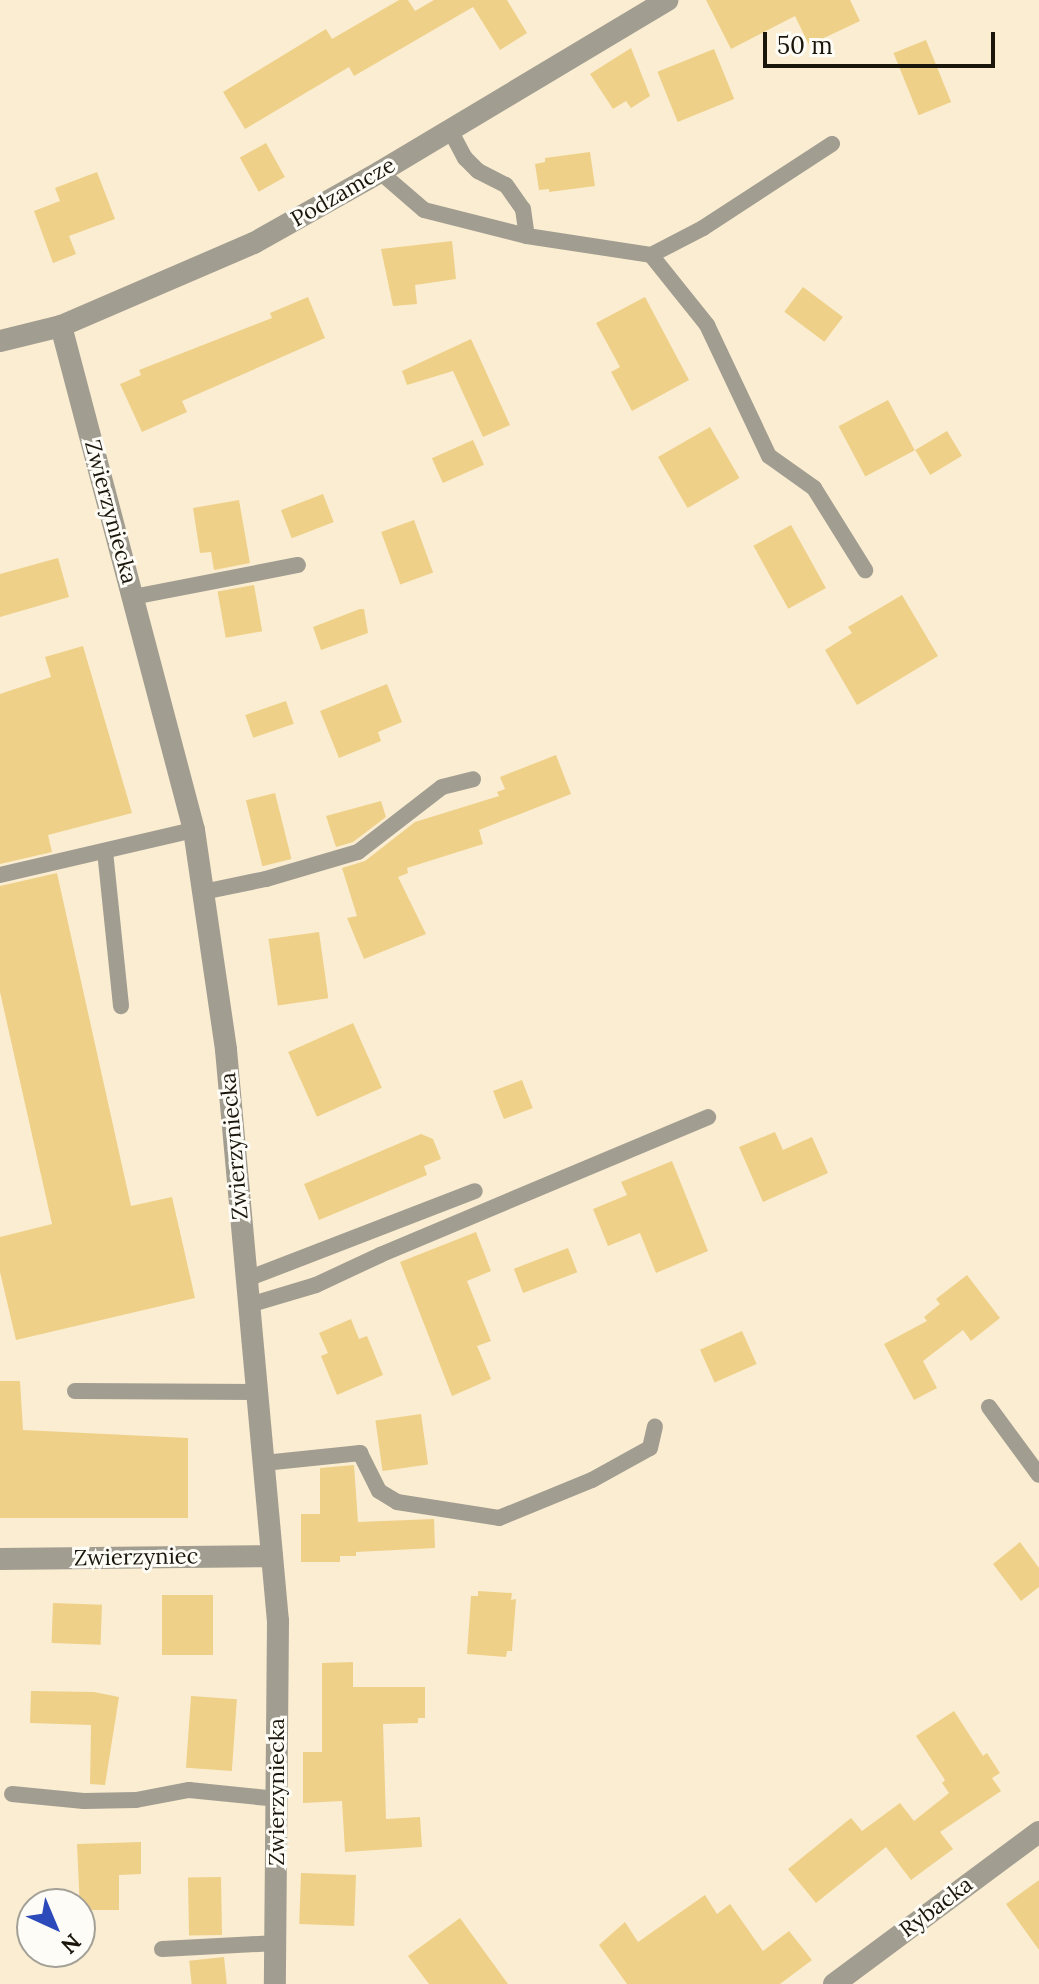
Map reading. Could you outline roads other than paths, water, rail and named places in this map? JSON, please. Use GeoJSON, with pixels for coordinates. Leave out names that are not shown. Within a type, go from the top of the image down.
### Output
{"type":"FeatureCollection","features":[{"type":"Feature","properties":{"kind":"street","name":"Podzamcze"},"geometry":{"type":"LineString","coordinates":[[0,341],[61,326],[254,243],[380,172],[667,0]]}},
{"type":"Feature","properties":{"kind":"street","name":"Zwierzyniecka"},"geometry":{"type":"LineString","coordinates":[[61,326],[194,830],[226,1050],[278,1621],[275,1984]]}},
{"type":"Feature","properties":{"kind":"street","name":"Zwierzyniec"},"geometry":{"type":"LineString","coordinates":[[0,1559],[272,1556]]}},
{"type":"Feature","properties":{"kind":"street","name":"Rybacka"},"geometry":{"type":"LineString","coordinates":[[834,1984],[1039,1832]]}},
{"type":"Feature","properties":{"kind":"lane"},"geometry":{"type":"LineString","coordinates":[[450,130],[465,158],[478,171],[506,185],[523,209],[527,236]]}},
{"type":"Feature","properties":{"kind":"lane"},"geometry":{"type":"LineString","coordinates":[[380,172],[424,210],[527,236],[651,255],[703,228],[832,144]]}},
{"type":"Feature","properties":{"kind":"lane"},"geometry":{"type":"LineString","coordinates":[[651,255],[707,325],[769,456],[814,488],[865,570]]}},
{"type":"Feature","properties":{"kind":"lane"},"geometry":{"type":"LineString","coordinates":[[133,597],[298,565]]}},
{"type":"Feature","properties":{"kind":"lane"},"geometry":{"type":"LineString","coordinates":[[203,892],[266,879],[358,852],[442,787],[473,779]]}},
{"type":"Feature","properties":{"kind":"lane"},"geometry":{"type":"LineString","coordinates":[[0,875],[194,830]]}},
{"type":"Feature","properties":{"kind":"lane"},"geometry":{"type":"LineString","coordinates":[[105,851],[121,1006]]}},
{"type":"Feature","properties":{"kind":"lane"},"geometry":{"type":"LineString","coordinates":[[249,1305],[316,1285],[708,1117]]}},
{"type":"Feature","properties":{"kind":"lane"},"geometry":{"type":"LineString","coordinates":[[247,1279],[475,1191]]}},
{"type":"Feature","properties":{"kind":"lane"},"geometry":{"type":"LineString","coordinates":[[75,1391],[257,1392]]}},
{"type":"Feature","properties":{"kind":"lane"},"geometry":{"type":"LineString","coordinates":[[989,1407],[1039,1475]]}},
{"type":"Feature","properties":{"kind":"lane"},"geometry":{"type":"LineString","coordinates":[[264,1463],[360,1453],[379,1491],[397,1502],[499,1518],[592,1480],[650,1448],[655,1427]]}},
{"type":"Feature","properties":{"kind":"lane"},"geometry":{"type":"LineString","coordinates":[[12,1794],[110,1800],[189,1790],[277,1799]]}},
{"type":"Feature","properties":{"kind":"lane"},"geometry":{"type":"LineString","coordinates":[[162,1949],[276,1943]]}}]}
